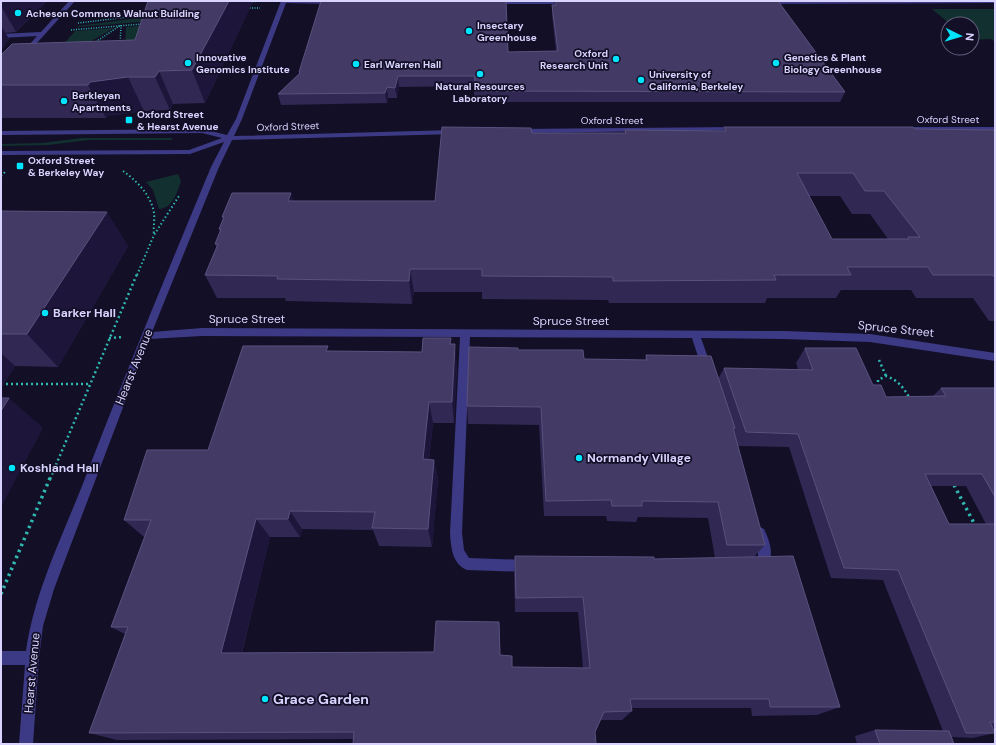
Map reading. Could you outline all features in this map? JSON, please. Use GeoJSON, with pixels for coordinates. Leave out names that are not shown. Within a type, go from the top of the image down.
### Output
{"type":"FeatureCollection","features":[{"type":"Feature","properties":{"kind":"street"},"geometry":{"type":"LineString","coordinates":[[22,56],[72,1]]}},
{"type":"Feature","properties":{"kind":"street"},"geometry":{"type":"LineString","coordinates":[[760,2],[995,1]]}},
{"type":"Feature","properties":{"kind":"street"},"geometry":{"type":"LineString","coordinates":[[283,3],[340,2]]}},
{"type":"Feature","properties":{"kind":"street"},"geometry":{"type":"LineString","coordinates":[[488,2],[574,2]]}},
{"type":"Feature","properties":{"kind":"street","name":"Hearst Avenue"},"geometry":{"type":"LineString","coordinates":[[26,744],[32,658],[36,626],[48,589],[146,336],[192,222],[229,138],[239,119],[283,3]]}},
{"type":"Feature","properties":{"kind":"street"},"geometry":{"type":"LineString","coordinates":[[1,36],[41,34]]}},
{"type":"Feature","properties":{"kind":"street","name":"Oxford Street"},"geometry":{"type":"LineString","coordinates":[[508,131],[746,129]]}},
{"type":"Feature","properties":{"kind":"street","name":"Oxford Street"},"geometry":{"type":"LineString","coordinates":[[892,129],[995,129]]}},
{"type":"Feature","properties":{"kind":"street","name":"Oxford Street"},"geometry":{"type":"LineString","coordinates":[[1,133],[202,132],[229,138],[462,132]]}},
{"type":"Feature","properties":{"kind":"street","name":"Oxford Street"},"geometry":{"type":"LineString","coordinates":[[1,153],[190,152],[229,138]]}},
{"type":"Feature","properties":{"kind":"street","name":"Spruce Street"},"geometry":{"type":"LineString","coordinates":[[146,336],[194,332],[695,334],[870,338],[995,357]]}},
{"type":"Feature","properties":{"kind":"street"},"geometry":{"type":"LineString","coordinates":[[465,334],[456,533],[458,551],[461,560],[467,564],[540,566]]}},
{"type":"Feature","properties":{"kind":"street"},"geometry":{"type":"LineString","coordinates":[[695,334],[710,378]]}},
{"type":"Feature","properties":{"kind":"street"},"geometry":{"type":"LineString","coordinates":[[745,567],[753,567],[760,564],[764,557],[765,549],[756,520]]}},
{"type":"Feature","properties":{"kind":"street"},"geometry":{"type":"LineString","coordinates":[[1,658],[32,658]]}},
{"type":"Feature","properties":{"kind":"path"},"geometry":{"type":"LineString","coordinates":[[248,2],[259,1]]}},
{"type":"Feature","properties":{"kind":"path"},"geometry":{"type":"LineString","coordinates":[[242,8],[283,3]]}},
{"type":"Feature","properties":{"kind":"path"},"geometry":{"type":"LineString","coordinates":[[73,24],[152,14]]}},
{"type":"Feature","properties":{"kind":"path"},"geometry":{"type":"LineString","coordinates":[[41,34],[76,29],[148,23]]}},
{"type":"Feature","properties":{"kind":"path"},"geometry":{"type":"LineString","coordinates":[[92,44],[122,25]]}},
{"type":"Feature","properties":{"kind":"path"},"geometry":{"type":"LineString","coordinates":[[120,44],[122,25]]}},
{"type":"Feature","properties":{"kind":"path"},"geometry":{"type":"LineString","coordinates":[[1,594],[154,235],[153,210],[147,196],[137,180],[117,169]]}},
{"type":"Feature","properties":{"kind":"path"},"geometry":{"type":"LineString","coordinates":[[881,362],[886,376]]}},
{"type":"Feature","properties":{"kind":"path"},"geometry":{"type":"LineString","coordinates":[[881,394],[878,387],[878,380],[886,376],[896,379],[904,387],[911,401]]}},
{"type":"Feature","properties":{"kind":"path"},"geometry":{"type":"LineString","coordinates":[[1,384],[90,384]]}},
{"type":"Feature","properties":{"kind":"path"},"geometry":{"type":"LineString","coordinates":[[951,479],[977,528]]}},
{"type":"Feature","properties":{"kind":"green space"},"geometry":{"type":"Polygon","coordinates":[[[932,9],[995,9],[995,42],[991,39],[980,40],[980,16],[940,16],[932,9]]]}},
{"type":"Feature","properties":{"kind":"green space"},"geometry":{"type":"Polygon","coordinates":[[[176,13],[176,19],[78,27],[78,26],[176,13]]]}},
{"type":"Feature","properties":{"kind":"green space"},"geometry":{"type":"Polygon","coordinates":[[[158,24],[125,47],[126,27],[158,24]]]}},
{"type":"Feature","properties":{"kind":"green space"},"geometry":{"type":"Polygon","coordinates":[[[114,28],[69,54],[58,51],[75,31],[114,28]]]}},
{"type":"Feature","properties":{"kind":"green space"},"geometry":{"type":"Polygon","coordinates":[[[82,138],[173,138],[171,140],[89,140],[48,145],[1,146],[1,144],[42,143],[82,138]]]}},
{"type":"Feature","properties":{"kind":"green space"},"geometry":{"type":"Polygon","coordinates":[[[178,174],[181,181],[174,199],[168,206],[159,209],[153,190],[146,182],[178,174]]]}},
{"type":"Feature","properties":{"kind":"building"},"geometry":{"type":"Polygon","coordinates":[[[148,1],[229,1],[192,70],[159,71],[155,77],[128,77],[90,82],[88,85],[1,85],[1,55],[12,44],[135,40],[148,1]]]}},
{"type":"Feature","properties":{"kind":"building"},"geometry":{"type":"Polygon","coordinates":[[[321,1],[506,1],[508,52],[558,51],[552,5],[556,5],[556,1],[778,1],[845,92],[474,91],[475,76],[398,76],[395,88],[387,87],[385,93],[278,94],[300,73],[299,72],[321,1]]]}},
{"type":"Feature","properties":{"kind":"building"},"geometry":{"type":"Polygon","coordinates":[[[442,127],[531,128],[532,133],[626,133],[625,130],[726,131],[724,127],[913,127],[915,129],[995,130],[995,278],[993,275],[933,275],[928,267],[847,267],[851,275],[774,275],[776,280],[613,281],[613,277],[482,276],[482,269],[410,269],[409,281],[277,279],[278,276],[205,275],[218,244],[215,244],[221,229],[219,229],[224,217],[222,217],[232,193],[291,193],[288,201],[435,201],[442,127]],[[797,173],[832,239],[909,239],[908,237],[920,237],[884,191],[865,191],[853,173],[797,173]]]}},
{"type":"Feature","properties":{"kind":"building"},"geometry":{"type":"Polygon","coordinates":[[[1,211],[107,212],[27,334],[1,334],[1,211]]]}},
{"type":"Feature","properties":{"kind":"building"},"geometry":{"type":"Polygon","coordinates":[[[423,338],[451,338],[450,344],[455,344],[452,402],[429,402],[423,459],[434,460],[428,529],[372,528],[375,512],[290,511],[288,519],[256,519],[221,653],[434,652],[436,621],[499,622],[500,655],[512,656],[512,667],[590,668],[583,597],[516,598],[515,556],[654,557],[654,559],[793,556],[840,707],[770,707],[769,699],[630,699],[632,711],[604,712],[595,732],[596,744],[353,744],[354,732],[89,733],[128,627],[111,627],[151,520],[124,520],[147,450],[208,450],[243,346],[328,346],[326,351],[422,352],[423,338]]]}},
{"type":"Feature","properties":{"kind":"building"},"geometry":{"type":"Polygon","coordinates":[[[469,347],[518,348],[518,350],[583,350],[584,359],[647,360],[646,355],[711,356],[735,428],[733,428],[765,545],[727,545],[718,502],[642,501],[642,506],[612,506],[611,500],[546,501],[541,407],[467,406],[469,347]]]}},
{"type":"Feature","properties":{"kind":"building"},"geometry":{"type":"Polygon","coordinates":[[[805,348],[856,348],[873,385],[881,385],[886,397],[946,396],[941,388],[995,388],[995,497],[982,474],[925,474],[949,524],[995,524],[995,722],[990,722],[995,733],[966,733],[898,570],[844,568],[798,434],[746,432],[724,368],[813,370],[805,348]]]}},
{"type":"Feature","properties":{"kind":"building"},"geometry":{"type":"Polygon","coordinates":[[[1,398],[9,398],[1,411],[1,398]]]}},
{"type":"Feature","properties":{"kind":"building"},"geometry":{"type":"Polygon","coordinates":[[[875,730],[949,731],[954,744],[880,744],[875,730]]]}},
{"type":"Feature","properties":{"kind":"place","name":"Acheson Commons Walnut Building"},"geometry":{"type":"Point","coordinates":[18,13]}},
{"type":"Feature","properties":{"kind":"place","name":"Insectary Greenhouse"},"geometry":{"type":"Point","coordinates":[469,31]}},
{"type":"Feature","properties":{"kind":"place","name":"Oxford Research Unit"},"geometry":{"type":"Point","coordinates":[616,59]}},
{"type":"Feature","properties":{"kind":"place","name":"Innovative Genomics Institute"},"geometry":{"type":"Point","coordinates":[188,63]}},
{"type":"Feature","properties":{"kind":"place","name":"Genetics & Plant Biology Greenhouse"},"geometry":{"type":"Point","coordinates":[776,63]}},
{"type":"Feature","properties":{"kind":"place","name":"Earl Warren Hall"},"geometry":{"type":"Point","coordinates":[356,64]}},
{"type":"Feature","properties":{"kind":"place","name":"Natural Resources Laboratory"},"geometry":{"type":"Point","coordinates":[480,74]}},
{"type":"Feature","properties":{"kind":"place","name":"University of California, Berkeley"},"geometry":{"type":"Point","coordinates":[641,80]}},
{"type":"Feature","properties":{"kind":"place","name":"Berkleyan Apartments"},"geometry":{"type":"Point","coordinates":[64,101]}},
{"type":"Feature","properties":{"kind":"place","name":"Oxford Street & Hearst Avenue"},"geometry":{"type":"Point","coordinates":[129,120]}},
{"type":"Feature","properties":{"kind":"place","name":"Oxford Street & Berkeley Way"},"geometry":{"type":"Point","coordinates":[20,166]}},
{"type":"Feature","properties":{"kind":"place","name":"Barker Hall"},"geometry":{"type":"Point","coordinates":[45,313]}},
{"type":"Feature","properties":{"kind":"place","name":"Normandy Village"},"geometry":{"type":"Point","coordinates":[579,458]}},
{"type":"Feature","properties":{"kind":"place","name":"Koshland Hall"},"geometry":{"type":"Point","coordinates":[12,468]}},
{"type":"Feature","properties":{"kind":"place","name":"Grace Garden"},"geometry":{"type":"Point","coordinates":[265,699]}}]}
